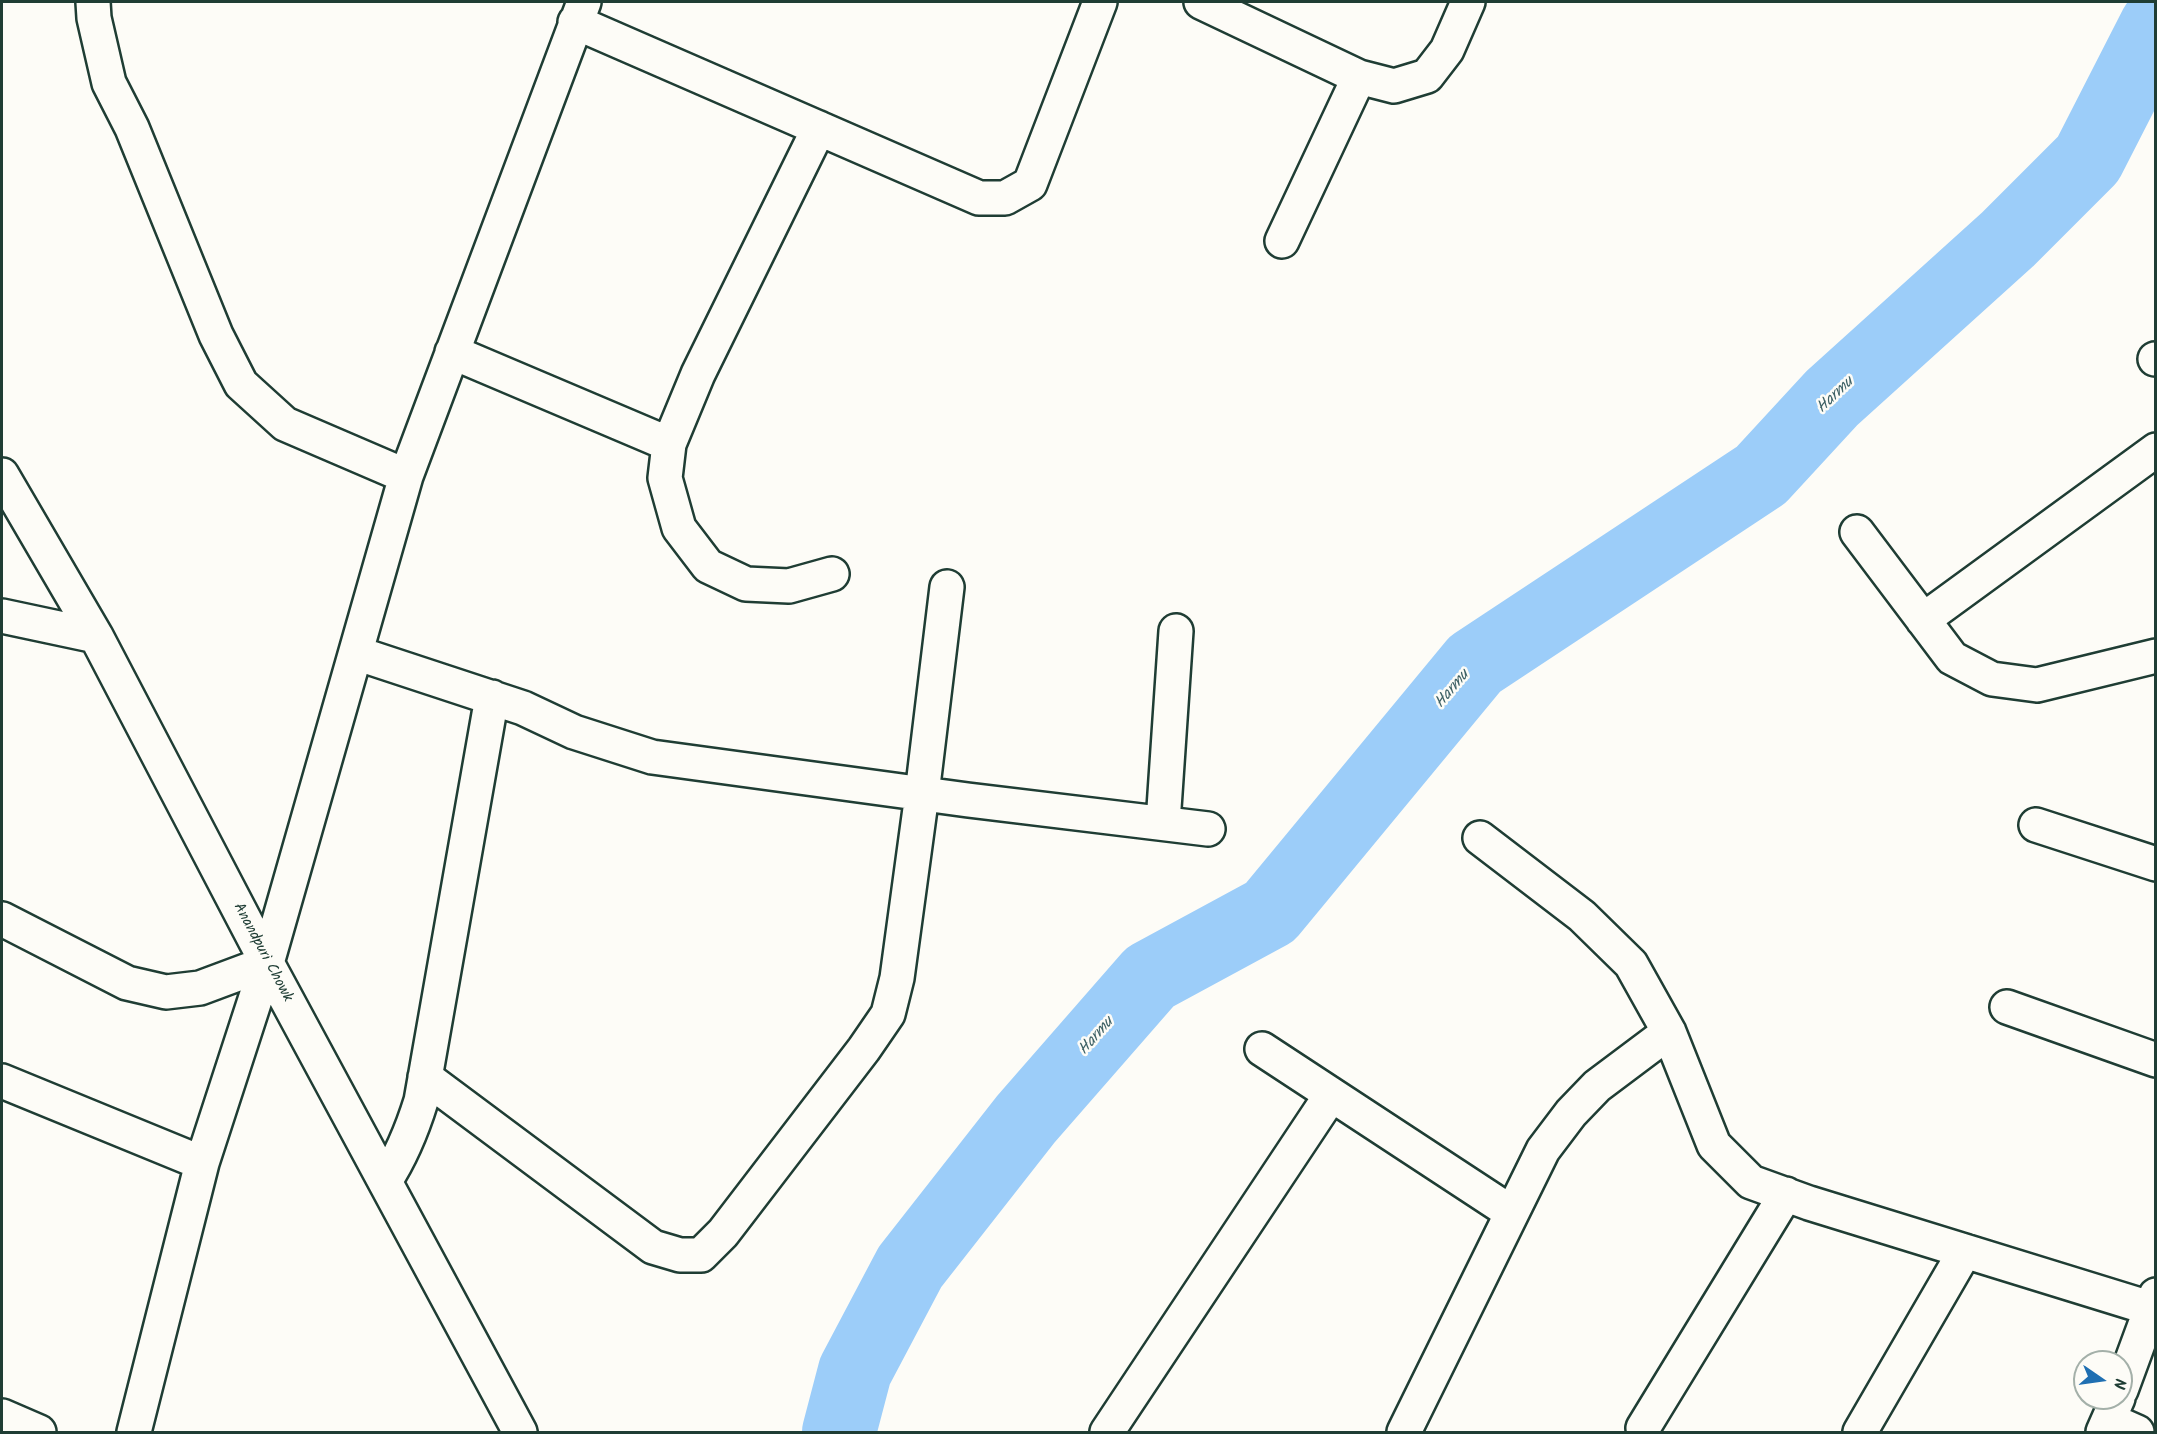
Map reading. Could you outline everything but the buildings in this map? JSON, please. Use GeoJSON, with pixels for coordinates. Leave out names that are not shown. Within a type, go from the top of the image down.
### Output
{"type":"FeatureCollection","features":[{"type":"Feature","properties":{"kind":"street"},"geometry":{"type":"LineString","coordinates":[[93,2],[94,18],[109,83],[132,128],[216,335],[241,384],[285,423],[406,476]]}},
{"type":"Feature","properties":{"kind":"street"},"geometry":{"type":"LineString","coordinates":[[1201,2],[1359,77],[1394,86],[1427,76],[1447,50],[1468,2]]}},
{"type":"Feature","properties":{"kind":"street"},"geometry":{"type":"LineString","coordinates":[[134,1432],[202,1163],[267,963],[406,476],[580,12],[819,128],[979,198],[1005,198],[1030,183],[1092,4]]}},
{"type":"Feature","properties":{"kind":"street"},"geometry":{"type":"LineString","coordinates":[[1282,241],[1359,77]]}},
{"type":"Feature","properties":{"kind":"street"},"geometry":{"type":"LineString","coordinates":[[819,128],[698,374],[669,444],[664,478],[680,528],[708,566],[746,584],[789,586],[832,574]]}},
{"type":"Feature","properties":{"kind":"street"},"geometry":{"type":"LineString","coordinates":[[452,352],[669,444]]}},
{"type":"Feature","properties":{"kind":"street"},"geometry":{"type":"LineString","coordinates":[[1923,620],[2156,450]]}},
{"type":"Feature","properties":{"kind":"street","name":"Anandpuri Chowk"},"geometry":{"type":"LineString","coordinates":[[2,475],[96,636],[267,963],[520,1432]]}},
{"type":"Feature","properties":{"kind":"street"},"geometry":{"type":"LineString","coordinates":[[1857,532],[1952,658],[1992,680],[2037,685],[2156,656]]}},
{"type":"Feature","properties":{"kind":"street"},"geometry":{"type":"LineString","coordinates":[[425,1077],[653,1247],[680,1255],[701,1255],[723,1233],[864,1049],[888,1014],[897,978],[947,587]]}},
{"type":"Feature","properties":{"kind":"street"},"geometry":{"type":"LineString","coordinates":[[2,616],[96,636]]}},
{"type":"Feature","properties":{"kind":"street"},"geometry":{"type":"LineString","coordinates":[[1163,823],[1176,630]]}},
{"type":"Feature","properties":{"kind":"street"},"geometry":{"type":"LineString","coordinates":[[356,652],[523,708],[574,732],[652,757],[922,794],[1208,829]]}},
{"type":"Feature","properties":{"kind":"street"},"geometry":{"type":"LineString","coordinates":[[385,1181],[399,1160],[411,1135],[421,1101],[492,698]]}},
{"type":"Feature","properties":{"kind":"street"},"geometry":{"type":"LineString","coordinates":[[2036,825],[2156,864]]}},
{"type":"Feature","properties":{"kind":"street"},"geometry":{"type":"LineString","coordinates":[[1480,838],[1582,916],[1631,964],[1669,1032],[1714,1145],[1751,1182],[1965,1251],[2154,1304],[2118,1415]]}},
{"type":"Feature","properties":{"kind":"street"},"geometry":{"type":"LineString","coordinates":[[2,920],[127,983],[166,992],[200,988],[267,963]]}},
{"type":"Feature","properties":{"kind":"street"},"geometry":{"type":"LineString","coordinates":[[2007,1007],[2156,1060]]}},
{"type":"Feature","properties":{"kind":"street"},"geometry":{"type":"LineString","coordinates":[[1404,1432],[1543,1150],[1571,1113],[1597,1086],[1669,1032]]}},
{"type":"Feature","properties":{"kind":"street"},"geometry":{"type":"LineString","coordinates":[[1262,1049],[1512,1213]]}},
{"type":"Feature","properties":{"kind":"street"},"geometry":{"type":"LineString","coordinates":[[2,1081],[202,1163]]}},
{"type":"Feature","properties":{"kind":"street"},"geometry":{"type":"LineString","coordinates":[[1107,1432],[1331,1095]]}},
{"type":"Feature","properties":{"kind":"street"},"geometry":{"type":"LineString","coordinates":[[1643,1428],[1785,1194]]}},
{"type":"Feature","properties":{"kind":"street"},"geometry":{"type":"LineString","coordinates":[[1860,1432],[1965,1251]]}},
{"type":"Feature","properties":{"kind":"street"},"geometry":{"type":"LineString","coordinates":[[2,1416],[39,1432]]}},
{"type":"Feature","properties":{"kind":"waterway","name":"Harmu"},"geometry":{"type":"LineString","coordinates":[[839,1432],[855,1371],[910,1267],[1026,1119],[1150,977],[1270,912],[1475,664],[1761,475],[1832,398],[2008,239],[2088,159],[2156,26]]}}]}
